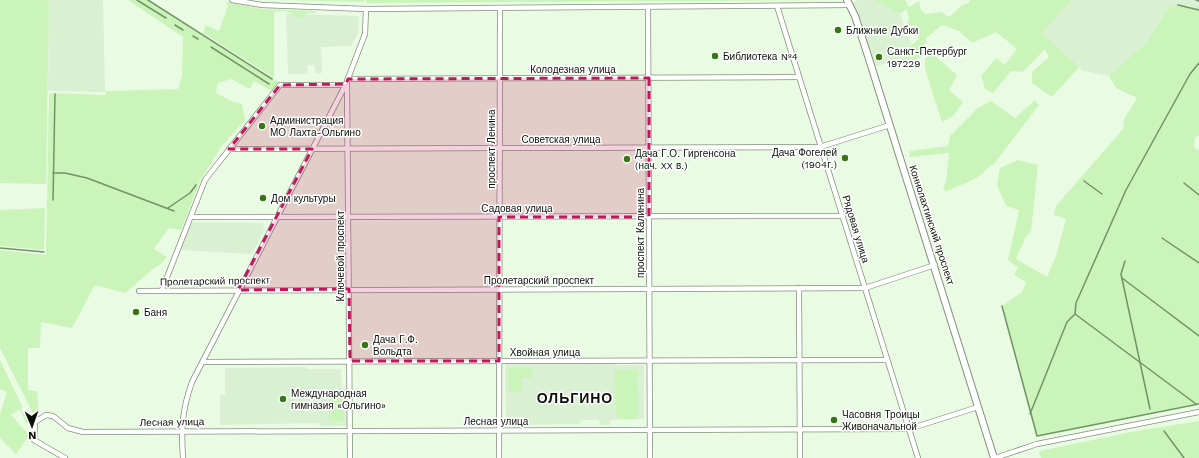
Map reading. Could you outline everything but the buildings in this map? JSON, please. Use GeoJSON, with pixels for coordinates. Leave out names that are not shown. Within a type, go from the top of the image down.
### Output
{"type":"FeatureCollection","features":[{"type":"Feature","properties":{"kind":"main road","name":"Коннолахтинский проспект"},"geometry":{"type":"LineString","coordinates":[[848,3],[855,16],[890,125],[994,458]]}},
{"type":"Feature","properties":{"kind":"street"},"geometry":{"type":"LineString","coordinates":[[232,0],[262,5],[366,9],[648,8],[777,6],[848,3]]}},
{"type":"Feature","properties":{"kind":"street","name":"Рядовая улица"},"geometry":{"type":"LineString","coordinates":[[777,6],[918,458]]}},
{"type":"Feature","properties":{"kind":"street","name":"проспект Ленина"},"geometry":{"type":"LineString","coordinates":[[499,458],[500,8]]}},
{"type":"Feature","properties":{"kind":"street","name":"проспект Калинина"},"geometry":{"type":"LineString","coordinates":[[648,8],[650,458]]}},
{"type":"Feature","properties":{"kind":"street","name":"Ключевой проспект"},"geometry":{"type":"LineString","coordinates":[[350,458],[347,82],[365,34],[366,9]]}},
{"type":"Feature","properties":{"kind":"street","name":"Колодезная улица"},"geometry":{"type":"LineString","coordinates":[[229,149],[280,85],[500,79],[799,77]]}},
{"type":"Feature","properties":{"kind":"street"},"geometry":{"type":"LineString","coordinates":[[183,458],[181,430],[185,403],[192,382],[238,290],[347,82]]}},
{"type":"Feature","properties":{"kind":"street","name":"Советская улица"},"geometry":{"type":"LineString","coordinates":[[229,149],[820,147],[890,125]]}},
{"type":"Feature","properties":{"kind":"street"},"geometry":{"type":"LineString","coordinates":[[162,290],[205,180],[229,149]]}},
{"type":"Feature","properties":{"kind":"street","name":"Садовая улица"},"geometry":{"type":"LineString","coordinates":[[191,217],[842,216]]}},
{"type":"Feature","properties":{"kind":"street","name":"Пролетарский проспект"},"geometry":{"type":"LineString","coordinates":[[139,291],[865,288],[935,266]]}},
{"type":"Feature","properties":{"kind":"street"},"geometry":{"type":"LineString","coordinates":[[799,288],[800,458]]}},
{"type":"Feature","properties":{"kind":"street","name":"Хвойная улица"},"geometry":{"type":"LineString","coordinates":[[203,362],[887,360]]}},
{"type":"Feature","properties":{"kind":"street","name":"Лесная улица"},"geometry":{"type":"LineString","coordinates":[[65,458],[34,440],[35,422],[46,415],[53,416],[68,428],[83,432],[181,430],[909,429],[978,407]]}},
{"type":"Feature","properties":{"kind":"street"},"geometry":{"type":"LineString","coordinates":[[994,458],[1037,444],[1199,412]]}},
{"type":"Feature","properties":{"kind":"highlighted area"},"geometry":{"type":"Polygon","coordinates":[[[649,78],[649,217],[499,217],[499,361],[350,361],[349,289],[238,290],[312,149],[229,149],[280,85],[346,84],[348,79],[649,78]]]}},
{"type":"Feature","properties":{"kind":"shaded area"},"geometry":{"type":"Polygon","coordinates":[[[46,0],[103,0],[105,92],[48,91],[49,2],[46,0]]]}},
{"type":"Feature","properties":{"kind":"shaded area"},"geometry":{"type":"Polygon","coordinates":[[[858,0],[874,0],[900,14],[916,55],[873,67],[852,3],[858,0]]]}},
{"type":"Feature","properties":{"kind":"shaded area"},"geometry":{"type":"Polygon","coordinates":[[[1072,0],[1199,0],[1199,10],[1186,6],[1168,8],[1147,42],[1109,76],[1083,71],[1042,33],[1072,0]]]}},
{"type":"Feature","properties":{"kind":"shaded area"},"geometry":{"type":"Polygon","coordinates":[[[286,14],[359,16],[358,33],[351,46],[321,47],[322,73],[316,73],[314,65],[308,65],[307,74],[288,74],[286,14]]]}},
{"type":"Feature","properties":{"kind":"shaded area"},"geometry":{"type":"Polygon","coordinates":[[[191,222],[262,223],[265,229],[252,254],[180,250],[191,222]]]}},
{"type":"Feature","properties":{"kind":"shaded area"},"geometry":{"type":"Polygon","coordinates":[[[615,363],[615,365],[644,365],[644,419],[610,420],[610,425],[600,425],[599,420],[582,420],[579,424],[506,425],[505,364],[615,363]]]}},
{"type":"Feature","properties":{"kind":"shaded area","name":"Международная гимназия «Ольгино»"},"geometry":{"type":"Polygon","coordinates":[[[306,367],[307,369],[341,369],[342,388],[346,388],[347,426],[320,426],[319,423],[220,425],[220,395],[225,395],[225,368],[306,367]]]}},
{"type":"Feature","properties":{"kind":"green space"},"geometry":{"type":"Polygon","coordinates":[[[0,0],[46,0],[49,2],[46,184],[0,183],[0,0]]]}},
{"type":"Feature","properties":{"kind":"green space"},"geometry":{"type":"Polygon","coordinates":[[[128,0],[147,0],[280,83],[272,91],[254,81],[250,89],[231,79],[218,83],[216,93],[231,101],[242,104],[245,120],[221,147],[200,181],[181,230],[169,228],[154,249],[167,257],[162,263],[125,293],[95,285],[72,328],[41,322],[40,348],[28,348],[28,390],[37,391],[39,413],[34,415],[0,348],[0,250],[46,255],[49,93],[106,95],[106,91],[178,89],[182,76],[183,37],[128,0]]]}},
{"type":"Feature","properties":{"kind":"green space"},"geometry":{"type":"Polygon","coordinates":[[[283,0],[364,0],[364,2],[283,0]]]}},
{"type":"Feature","properties":{"kind":"green space"},"geometry":{"type":"Polygon","coordinates":[[[366,0],[835,0],[366,3],[366,0]]]}},
{"type":"Feature","properties":{"kind":"green space"},"geometry":{"type":"Polygon","coordinates":[[[874,0],[905,0],[909,7],[919,1],[921,10],[925,14],[941,12],[949,17],[962,5],[969,3],[970,0],[1072,0],[1042,33],[1079,67],[1052,97],[1032,83],[1032,72],[1049,57],[1045,49],[1023,72],[1011,71],[993,93],[985,89],[981,76],[996,58],[1005,65],[1017,49],[996,32],[972,43],[959,31],[942,25],[926,38],[925,55],[907,63],[896,63],[903,60],[909,47],[918,40],[919,31],[915,25],[907,25],[909,17],[906,9],[900,14],[874,0]]]}},
{"type":"Feature","properties":{"kind":"green space"},"geometry":{"type":"Polygon","coordinates":[[[227,2],[262,9],[316,11],[315,13],[308,13],[299,19],[286,11],[274,12],[274,78],[203,33],[206,25],[219,31],[228,5],[226,5],[227,2]]]}},
{"type":"Feature","properties":{"kind":"green space"},"geometry":{"type":"Polygon","coordinates":[[[1178,5],[1199,10],[1199,135],[1195,138],[1194,148],[1199,150],[1199,404],[1037,436],[1002,306],[1022,292],[1026,282],[1014,275],[1018,268],[1008,260],[1019,210],[1006,206],[997,185],[1000,168],[1018,160],[1038,165],[1031,231],[1025,238],[1016,259],[1047,277],[1056,256],[1066,219],[1054,215],[1056,206],[1124,128],[1123,121],[1137,98],[1116,88],[1109,76],[1147,42],[1168,8],[1178,5]]]}},
{"type":"Feature","properties":{"kind":"green space"},"geometry":{"type":"Polygon","coordinates":[[[934,55],[957,75],[949,90],[963,102],[953,116],[942,122],[925,69],[925,59],[928,56],[934,55]]]}},
{"type":"Feature","properties":{"kind":"green space"},"geometry":{"type":"Polygon","coordinates":[[[1035,100],[1039,105],[994,164],[967,183],[946,192],[943,188],[946,182],[949,153],[909,157],[910,151],[948,146],[950,136],[978,108],[991,101],[1015,118],[1035,100]]]}},
{"type":"Feature","properties":{"kind":"green space"},"geometry":{"type":"Polygon","coordinates":[[[45,208],[44,250],[0,246],[0,210],[45,208]]]}},
{"type":"Feature","properties":{"kind":"green space"},"geometry":{"type":"Polygon","coordinates":[[[0,360],[30,423],[26,423],[20,409],[11,415],[29,435],[16,454],[0,438],[0,414],[7,392],[0,389],[0,360]]]}},
{"type":"Feature","properties":{"kind":"green space"},"geometry":{"type":"Polygon","coordinates":[[[531,367],[532,378],[522,378],[522,392],[509,392],[508,368],[531,367]]]}},
{"type":"Feature","properties":{"kind":"green space"},"geometry":{"type":"Polygon","coordinates":[[[615,370],[637,370],[638,416],[636,417],[621,419],[616,416],[615,370]]]}},
{"type":"Feature","properties":{"kind":"green space"},"geometry":{"type":"Polygon","coordinates":[[[329,396],[344,396],[344,421],[329,421],[329,396]]]}},
{"type":"Feature","properties":{"kind":"green space"},"geometry":{"type":"Polygon","coordinates":[[[1199,421],[1199,458],[1041,458],[1039,451],[1136,431],[1199,421]]]}},
{"type":"Feature","properties":{"kind":"waterway"},"geometry":{"type":"LineString","coordinates":[[137,0],[166,18]]}},
{"type":"Feature","properties":{"kind":"waterway"},"geometry":{"type":"LineString","coordinates":[[148,0],[272,79]]}},
{"type":"Feature","properties":{"kind":"waterway"},"geometry":{"type":"LineString","coordinates":[[1178,5],[1199,10]]}},
{"type":"Feature","properties":{"kind":"waterway"},"geometry":{"type":"LineString","coordinates":[[175,25],[183,30]]}},
{"type":"Feature","properties":{"kind":"waterway"},"geometry":{"type":"LineString","coordinates":[[193,36],[198,39]]}},
{"type":"Feature","properties":{"kind":"waterway"},"geometry":{"type":"LineString","coordinates":[[211,47],[269,84]]}},
{"type":"Feature","properties":{"kind":"waterway"},"geometry":{"type":"LineString","coordinates":[[1196,404],[1075,314],[1076,303],[1126,190],[1190,74],[1199,63]]}},
{"type":"Feature","properties":{"kind":"waterway"},"geometry":{"type":"LineString","coordinates":[[53,200],[55,94]]}},
{"type":"Feature","properties":{"kind":"waterway"},"geometry":{"type":"LineString","coordinates":[[53,173],[65,173],[87,178],[174,211]]}},
{"type":"Feature","properties":{"kind":"waterway"},"geometry":{"type":"LineString","coordinates":[[1084,181],[1102,194]]}},
{"type":"Feature","properties":{"kind":"waterway"},"geometry":{"type":"LineString","coordinates":[[1184,183],[1199,195]]}},
{"type":"Feature","properties":{"kind":"waterway"},"geometry":{"type":"LineString","coordinates":[[168,208],[190,193],[196,185]]}},
{"type":"Feature","properties":{"kind":"waterway"},"geometry":{"type":"LineString","coordinates":[[1162,238],[1199,263]]}},
{"type":"Feature","properties":{"kind":"waterway"},"geometry":{"type":"LineString","coordinates":[[0,248],[44,252]]}},
{"type":"Feature","properties":{"kind":"waterway"},"geometry":{"type":"LineString","coordinates":[[1125,261],[1121,274],[1150,409]]}},
{"type":"Feature","properties":{"kind":"waterway"},"geometry":{"type":"LineString","coordinates":[[1122,278],[1199,336]]}},
{"type":"Feature","properties":{"kind":"waterway"},"geometry":{"type":"LineString","coordinates":[[1002,306],[1037,436],[1199,404]]}},
{"type":"Feature","properties":{"kind":"waterway"},"geometry":{"type":"LineString","coordinates":[[1030,414],[1067,322],[1075,314]]}},
{"type":"Feature","properties":{"kind":"waterway"},"geometry":{"type":"LineString","coordinates":[[1164,431],[1184,458]]}},
{"type":"Feature","properties":{"kind":"place","name":"Ближние Дубки"},"geometry":{"type":"Point","coordinates":[838,30]}},
{"type":"Feature","properties":{"kind":"place","name":"Библиотека №4"},"geometry":{"type":"Point","coordinates":[715,56]}},
{"type":"Feature","properties":{"kind":"place","name":"Санкт-Петербург 197229"},"geometry":{"type":"Point","coordinates":[879,57]}},
{"type":"Feature","properties":{"kind":"place","name":"Администрация МО Лахта-Ольгино"},"geometry":{"type":"Point","coordinates":[262,126]}},
{"type":"Feature","properties":{"kind":"place","name":"Дача Фогелей (1904г.)"},"geometry":{"type":"Point","coordinates":[845,158]}},
{"type":"Feature","properties":{"kind":"place","name":"Дача Г.О. Гиргенсона (нач. XX в.)"},"geometry":{"type":"Point","coordinates":[627,159]}},
{"type":"Feature","properties":{"kind":"place","name":"Дом культуры"},"geometry":{"type":"Point","coordinates":[263,198]}},
{"type":"Feature","properties":{"kind":"place","name":"Баня"},"geometry":{"type":"Point","coordinates":[136,312]}},
{"type":"Feature","properties":{"kind":"place","name":"Дача Г.Ф. Вольдта"},"geometry":{"type":"Point","coordinates":[365,345]}},
{"type":"Feature","properties":{"kind":"place","name":"Международная гимназия «Ольгино»"},"geometry":{"type":"Point","coordinates":[283,399]}},
{"type":"Feature","properties":{"kind":"place","name":"Часовня Троицы Живоначальной"},"geometry":{"type":"Point","coordinates":[834,420]}},
{"type":"Feature","properties":{"kind":"district","name":"ОЛЬГИНО"},"geometry":{"type":"Point","coordinates":[575,398]}}]}
